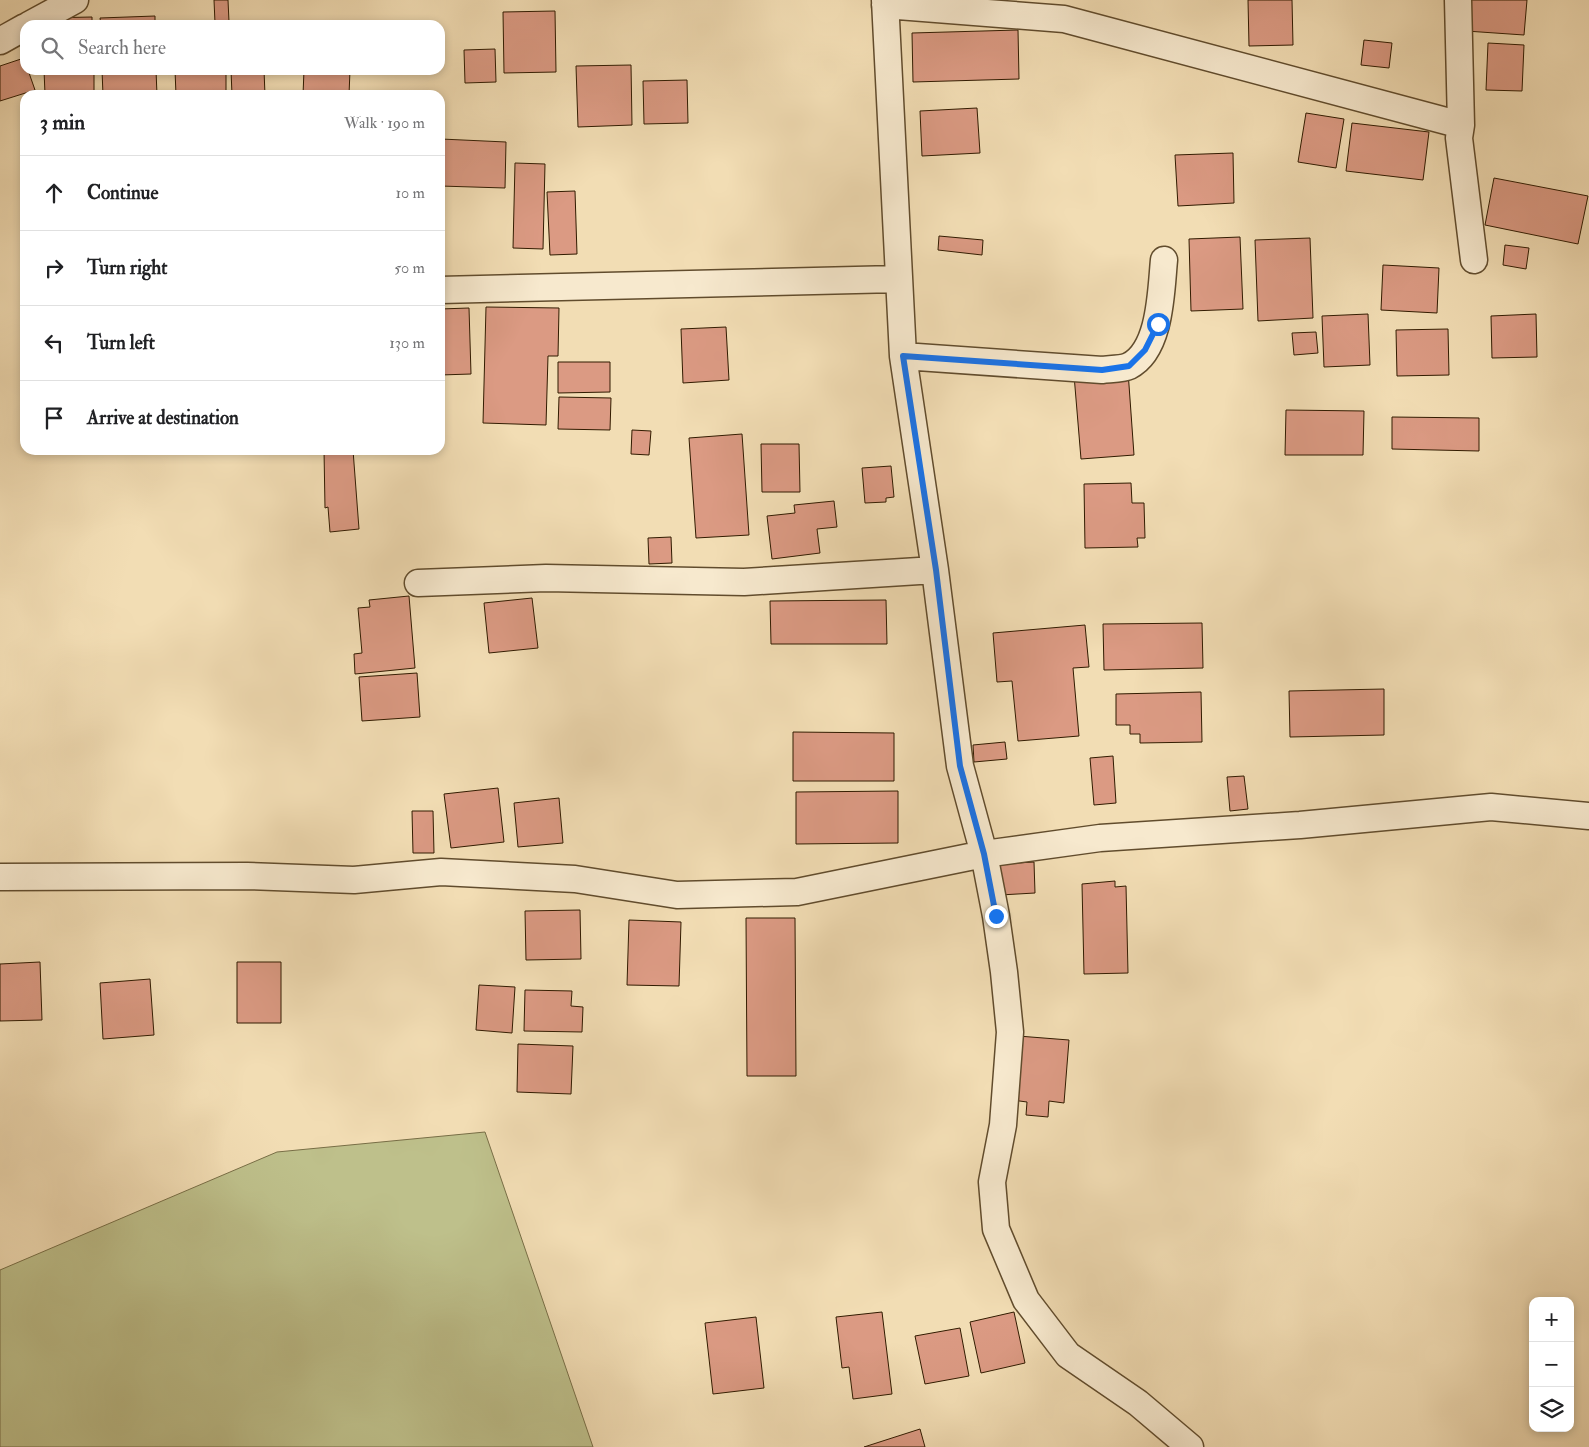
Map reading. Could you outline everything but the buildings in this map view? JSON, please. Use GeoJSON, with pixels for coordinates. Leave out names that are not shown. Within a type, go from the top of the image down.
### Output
{"type":"FeatureCollection","features":[{"type":"Feature","properties":{"kind":"street"},"geometry":{"type":"LineString","coordinates":[[39,20],[75,0]]}},
{"type":"Feature","properties":{"kind":"street"},"geometry":{"type":"LineString","coordinates":[[1458,0],[1461,125],[1458,138],[1474,260]]}},
{"type":"Feature","properties":{"kind":"street"},"geometry":{"type":"LineString","coordinates":[[1190,1447],[1138,1403],[1068,1355],[1026,1300],[996,1229],[992,1182],[1003,1125],[1010,1032],[996,916],[984,854],[960,766],[936,570],[903,356],[897,279],[885,3],[1064,19],[1461,125]]}},
{"type":"Feature","properties":{"kind":"street"},"geometry":{"type":"LineString","coordinates":[[0,41],[20,31]]}},
{"type":"Feature","properties":{"kind":"street"},"geometry":{"type":"LineString","coordinates":[[903,356],[1102,370],[1129,366],[1145,350],[1158,324],[1164,260]]}},
{"type":"Feature","properties":{"kind":"street"},"geometry":{"type":"LineString","coordinates":[[445,290],[897,279]]}},
{"type":"Feature","properties":{"kind":"street"},"geometry":{"type":"LineString","coordinates":[[418,583],[546,578],[744,582],[936,570]]}},
{"type":"Feature","properties":{"kind":"street"},"geometry":{"type":"LineString","coordinates":[[0,878],[248,876],[354,880],[440,872],[574,879],[677,895],[797,892],[984,854],[1100,838],[1300,825],[1491,807],[1589,816]]}},
{"type":"Feature","properties":{"kind":"green space"},"geometry":{"type":"Polygon","coordinates":[[[485,1132],[593,1447],[0,1447],[0,1270],[277,1152],[485,1132]]]}},
{"type":"Feature","properties":{"kind":"route"},"geometry":{"type":"LineString","coordinates":[[996,916],[984,854],[960,766],[936,570],[903,356],[1102,370],[1129,366],[1145,350],[1158,324]]}}]}
